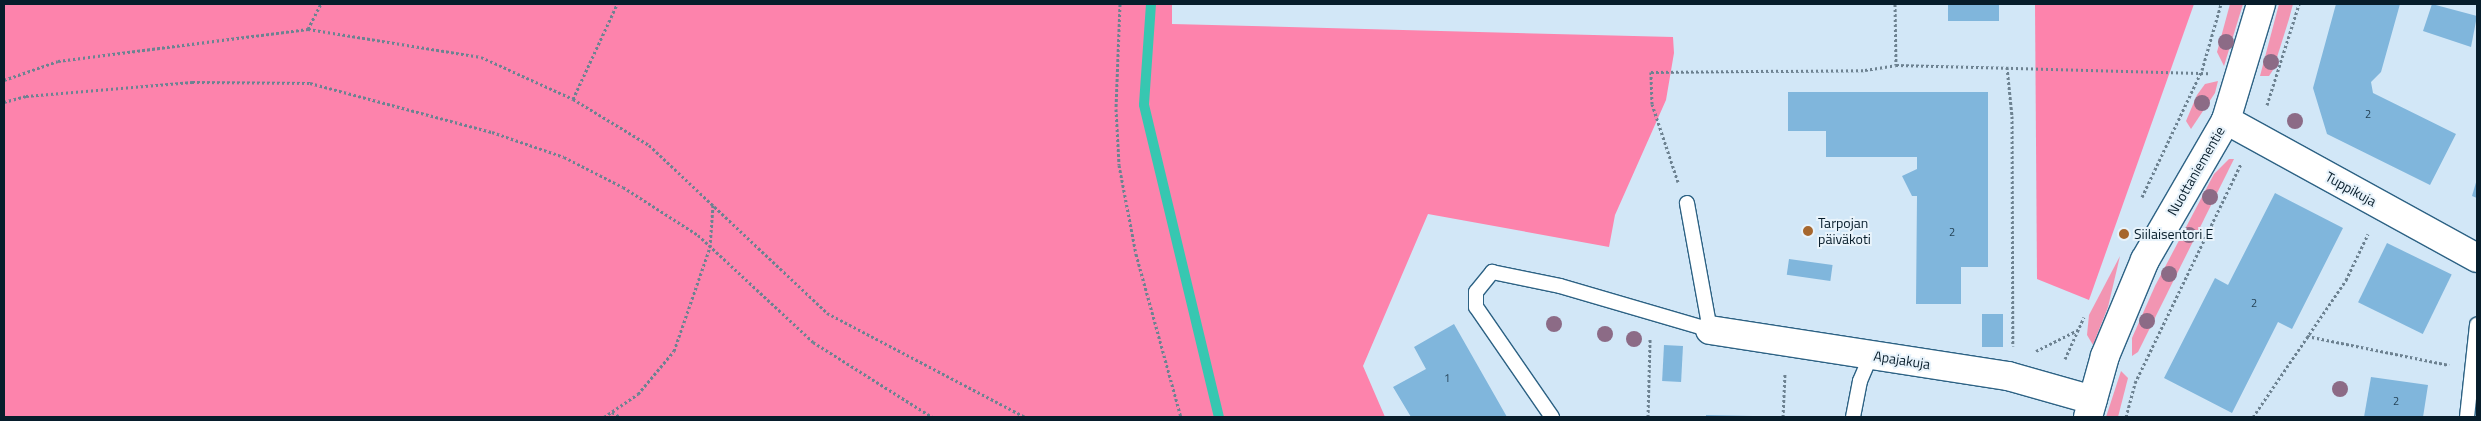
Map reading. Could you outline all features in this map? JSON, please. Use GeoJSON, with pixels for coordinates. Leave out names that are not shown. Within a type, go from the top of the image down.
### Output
{"type":"FeatureCollection","features":[{"type":"Feature","properties":{"kind":"street","name":"Nuottaniementie"},"geometry":{"type":"LineString","coordinates":[[2090,408],[2105,356],[2146,260],[2226,120],[2261,4]]}},
{"type":"Feature","properties":{"kind":"street","name":"Tuppikuja"},"geometry":{"type":"LineString","coordinates":[[2226,120],[2477,258]]}},
{"type":"Feature","properties":{"kind":"street","name":"Apajakuja"},"geometry":{"type":"LineString","coordinates":[[1710,330],[1871,355],[2009,370],[2090,408]]}},
{"type":"Feature","properties":{"kind":"lane"},"geometry":{"type":"LineString","coordinates":[[1552,417],[1476,307],[1476,292],[1492,272],[1651,311],[1710,330],[1687,203]]}},
{"type":"Feature","properties":{"kind":"lane"},"geometry":{"type":"LineString","coordinates":[[2467,417],[2477,325]]}},
{"type":"Feature","properties":{"kind":"lane"},"geometry":{"type":"LineString","coordinates":[[1853,417],[1871,355]]}},
{"type":"Feature","properties":{"kind":"path"},"geometry":{"type":"LineString","coordinates":[[308,29],[321,4]]}},
{"type":"Feature","properties":{"kind":"path"},"geometry":{"type":"LineString","coordinates":[[573,99],[617,4]]}},
{"type":"Feature","properties":{"kind":"path"},"geometry":{"type":"LineString","coordinates":[[1120,4],[1116,109],[1119,165],[1136,254],[1181,417]]}},
{"type":"Feature","properties":{"kind":"path"},"geometry":{"type":"LineString","coordinates":[[1895,4],[1896,65]]}},
{"type":"Feature","properties":{"kind":"path"},"geometry":{"type":"LineString","coordinates":[[2140,201],[2202,70],[2221,4]]}},
{"type":"Feature","properties":{"kind":"path"},"geometry":{"type":"LineString","coordinates":[[2126,417],[2135,383],[2254,136],[2291,41],[2299,4]]}},
{"type":"Feature","properties":{"kind":"path"},"geometry":{"type":"LineString","coordinates":[[4,80],[58,61],[308,29],[481,57],[573,99],[649,145],[827,312],[1026,417]]}},
{"type":"Feature","properties":{"kind":"path"},"geometry":{"type":"LineString","coordinates":[[1687,203],[1660,138],[1651,72],[1865,70],[1896,65],[2202,70]]}},
{"type":"Feature","properties":{"kind":"path"},"geometry":{"type":"LineString","coordinates":[[2007,67],[2012,116],[2015,323],[2009,370]]}},
{"type":"Feature","properties":{"kind":"path"},"geometry":{"type":"LineString","coordinates":[[4,102],[26,96],[192,82],[310,83],[404,105],[564,157],[623,187],[710,247],[813,342],[932,417]]}},
{"type":"Feature","properties":{"kind":"path"},"geometry":{"type":"LineString","coordinates":[[604,417],[638,394],[674,352],[710,247],[714,206]]}},
{"type":"Feature","properties":{"kind":"path"},"geometry":{"type":"LineString","coordinates":[[2253,417],[2346,280],[2381,206]]}},
{"type":"Feature","properties":{"kind":"path"},"geometry":{"type":"LineString","coordinates":[[2064,363],[2088,308]]}},
{"type":"Feature","properties":{"kind":"path"},"geometry":{"type":"LineString","coordinates":[[1648,417],[1651,311]]}},
{"type":"Feature","properties":{"kind":"path"},"geometry":{"type":"LineString","coordinates":[[2009,370],[2078,330]]}},
{"type":"Feature","properties":{"kind":"path"},"geometry":{"type":"LineString","coordinates":[[2307,336],[2472,370]]}},
{"type":"Feature","properties":{"kind":"path"},"geometry":{"type":"LineString","coordinates":[[1783,417],[1786,342]]}},
{"type":"Feature","properties":{"kind":"path"},"geometry":{"type":"LineString","coordinates":[[612,412],[620,417]]}},
{"type":"Feature","properties":{"kind":"shaded area"},"geometry":{"type":"Polygon","coordinates":[[[4,4],[1172,4],[1172,24],[1673,37],[1674,53],[1666,100],[1615,215],[1609,247],[1428,214],[1363,366],[1385,417],[4,417],[4,4]]]}},
{"type":"Feature","properties":{"kind":"shaded area"},"geometry":{"type":"Polygon","coordinates":[[[2035,4],[2194,4],[2089,300],[2037,279],[2035,4]]]}},
{"type":"Feature","properties":{"kind":"shaded area"},"geometry":{"type":"Polygon","coordinates":[[[2230,4],[2243,4],[2224,66],[2217,52],[2230,4]]]}},
{"type":"Feature","properties":{"kind":"shaded area"},"geometry":{"type":"Polygon","coordinates":[[[2279,4],[2293,4],[2273,70],[2269,76],[2260,76],[2279,4]]]}},
{"type":"Feature","properties":{"kind":"shaded area"},"geometry":{"type":"Polygon","coordinates":[[[2218,81],[2215,93],[2191,129],[2186,121],[2197,95],[2205,84],[2218,81]]]}},
{"type":"Feature","properties":{"kind":"shaded area"},"geometry":{"type":"Polygon","coordinates":[[[2229,159],[2234,159],[2138,352],[2132,356],[2132,338],[2155,286],[2214,174],[2229,159]]]}},
{"type":"Feature","properties":{"kind":"shaded area"},"geometry":{"type":"Polygon","coordinates":[[[2120,256],[2108,307],[2093,345],[2087,335],[2089,315],[2120,256]]]}},
{"type":"Feature","properties":{"kind":"shaded area"},"geometry":{"type":"Polygon","coordinates":[[[2121,371],[2128,378],[2118,417],[2106,417],[2121,371]]]}},
{"type":"Feature","properties":{"kind":"building"},"geometry":{"type":"Polygon","coordinates":[[[1948,4],[1999,4],[1999,21],[1948,21],[1948,4]]]}},
{"type":"Feature","properties":{"kind":"building"},"geometry":{"type":"Polygon","coordinates":[[[2336,4],[2400,4],[2381,72],[2371,82],[2373,93],[2456,134],[2430,185],[2327,134],[2313,88],[2336,4]]]}},
{"type":"Feature","properties":{"kind":"building"},"geometry":{"type":"Polygon","coordinates":[[[2432,4],[2477,16],[2471,47],[2423,31],[2432,4]]]}},
{"type":"Feature","properties":{"kind":"building"},"geometry":{"type":"Polygon","coordinates":[[[1788,92],[1988,92],[1988,267],[1961,267],[1961,304],[1916,304],[1917,196],[1912,196],[1902,176],[1917,169],[1917,157],[1826,157],[1826,131],[1788,131],[1788,92]]]}},
{"type":"Feature","properties":{"kind":"building"},"geometry":{"type":"Polygon","coordinates":[[[2477,179],[2477,198],[2472,196],[2477,179]]]}},
{"type":"Feature","properties":{"kind":"building"},"geometry":{"type":"Polygon","coordinates":[[[2275,193],[2343,228],[2292,329],[2278,322],[2232,413],[2164,378],[2215,278],[2228,285],[2275,193]]]}},
{"type":"Feature","properties":{"kind":"building"},"geometry":{"type":"Polygon","coordinates":[[[2387,243],[2452,275],[2423,334],[2358,302],[2387,243]]]}},
{"type":"Feature","properties":{"kind":"building"},"geometry":{"type":"Polygon","coordinates":[[[1789,259],[1833,265],[1830,281],[1787,275],[1789,259]]]}},
{"type":"Feature","properties":{"kind":"building"},"geometry":{"type":"Polygon","coordinates":[[[1982,314],[2003,314],[2003,347],[1982,347],[1982,314]]]}},
{"type":"Feature","properties":{"kind":"building"},"geometry":{"type":"Polygon","coordinates":[[[1454,324],[1507,417],[1411,417],[1393,387],[1426,369],[1414,347],[1454,324]]]}},
{"type":"Feature","properties":{"kind":"building"},"geometry":{"type":"Polygon","coordinates":[[[1664,345],[1683,346],[1681,382],[1662,381],[1664,345]]]}},
{"type":"Feature","properties":{"kind":"building"},"geometry":{"type":"Polygon","coordinates":[[[2371,377],[2428,385],[2423,417],[2364,417],[2371,377]]]}},
{"type":"Feature","properties":{"kind":"building"},"geometry":{"type":"Polygon","coordinates":[[[1706,415],[1753,416],[1753,417],[1706,417],[1706,415]]]}},
{"type":"Feature","properties":{"kind":"waterway"},"geometry":{"type":"LineString","coordinates":[[1151,4],[1144,105],[1219,417]]}},
{"type":"Feature","properties":{"kind":"place","name":"Tarpojan päiväkoti"},"geometry":{"type":"Point","coordinates":[1808,231]}},
{"type":"Feature","properties":{"kind":"place","name":"Siilaisentori E"},"geometry":{"type":"Point","coordinates":[2124,234]}}]}
